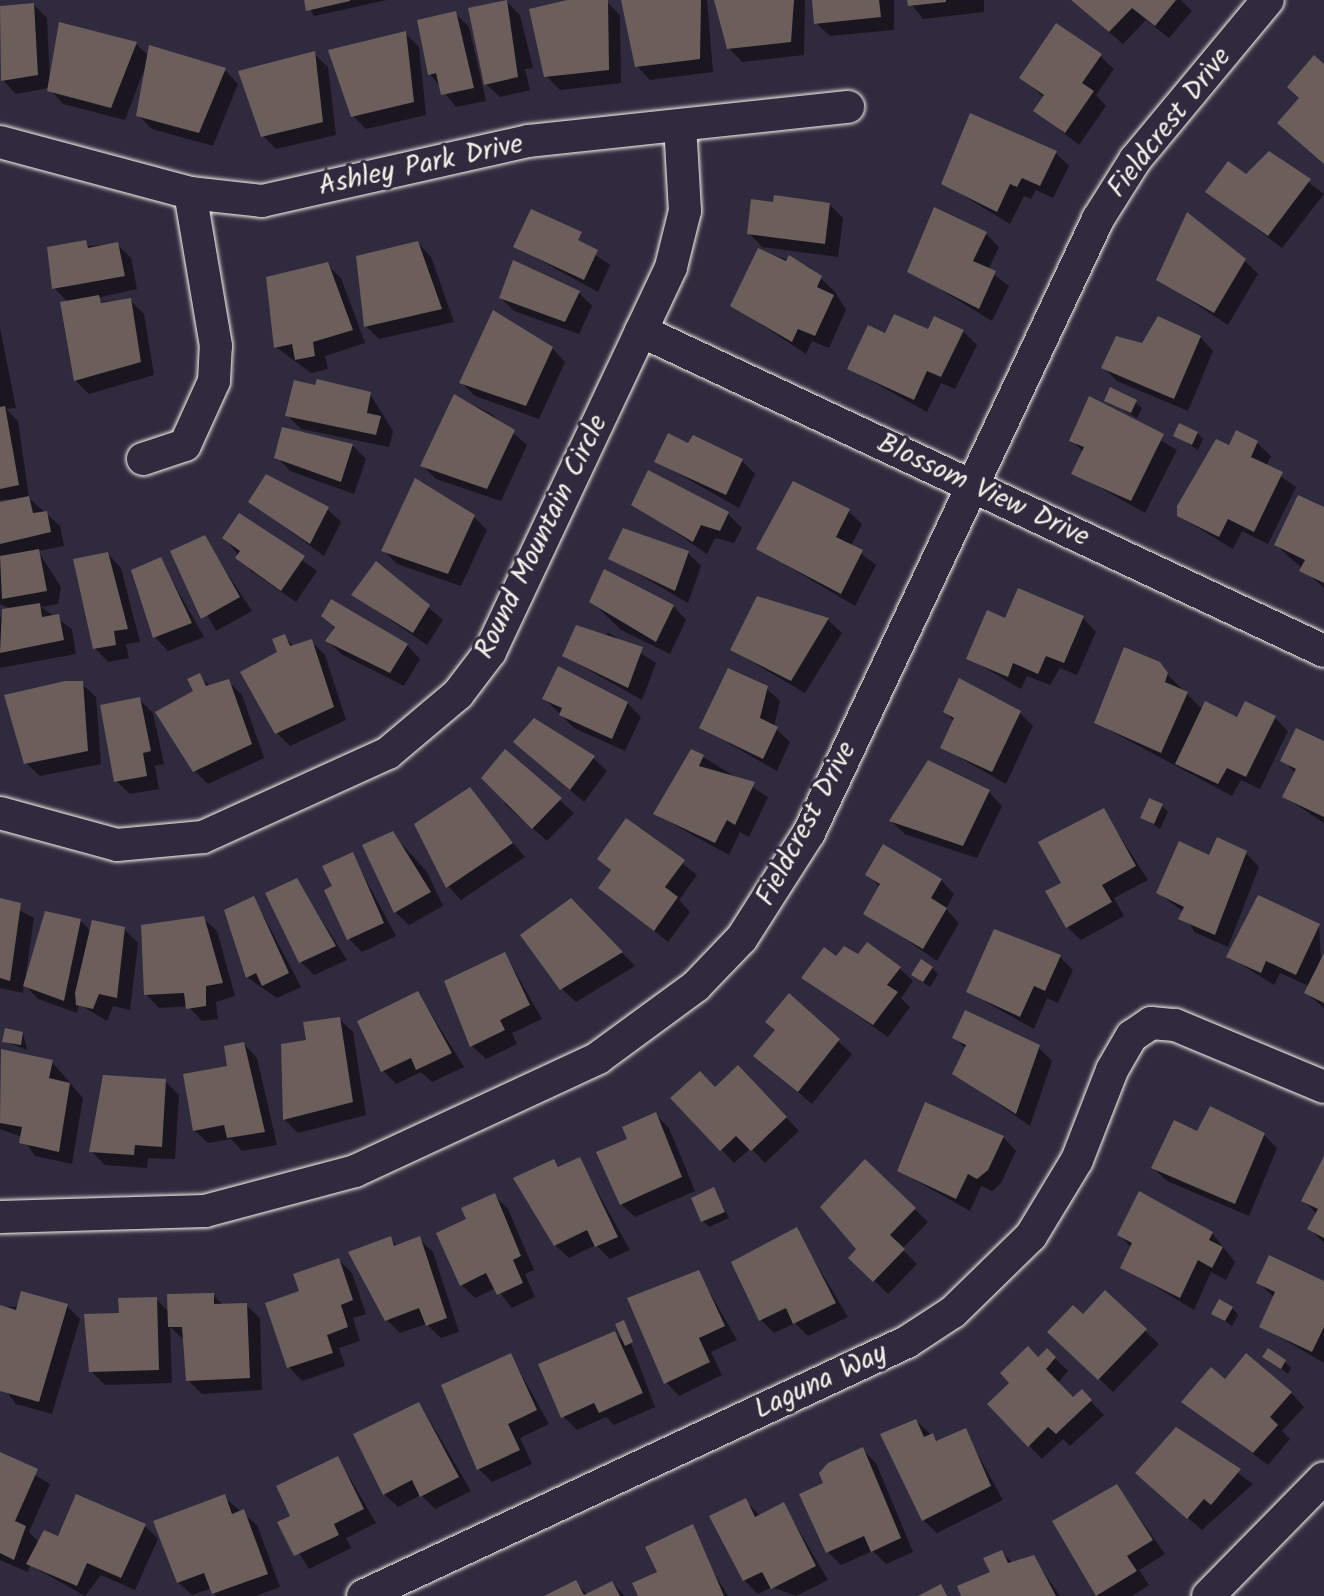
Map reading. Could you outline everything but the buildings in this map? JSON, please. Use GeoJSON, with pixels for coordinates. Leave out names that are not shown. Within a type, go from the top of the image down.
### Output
{"type":"FeatureCollection","features":[{"type":"Feature","properties":{"kind":"street","name":"Fieldcrest Drive"},"geometry":{"type":"LineString","coordinates":[[0,1217],[133,1217],[276,1197],[384,1158],[598,1058],[651,1023],[733,948],[778,889],[1098,219],[1135,160],[1268,0]]}},
{"type":"Feature","properties":{"kind":"street","name":"Ashley Park Drive"},"geometry":{"type":"LineString","coordinates":[[0,142],[190,193],[262,201],[529,141],[848,107]]}},
{"type":"Feature","properties":{"kind":"street","name":"Round Mountain Circle"},"geometry":{"type":"LineString","coordinates":[[0,813],[117,845],[203,837],[388,753],[425,727],[490,652],[679,244],[680,125]]}},
{"type":"Feature","properties":{"kind":"street"},"geometry":{"type":"LineString","coordinates":[[143,459],[185,445],[214,381],[216,346],[190,193]]}},
{"type":"Feature","properties":{"kind":"street","name":"Blossom View Drive"},"geometry":{"type":"LineString","coordinates":[[641,331],[1324,651]]}},
{"type":"Feature","properties":{"kind":"street","name":"Laguna Way"},"geometry":{"type":"LineString","coordinates":[[363,1596],[907,1342],[953,1312],[1031,1236],[1077,1160],[1112,1070],[1132,1036],[1151,1023],[1187,1030],[1324,1087]]}},
{"type":"Feature","properties":{"kind":"street"},"geometry":{"type":"LineString","coordinates":[[1208,1596],[1324,1478]]}}]}
